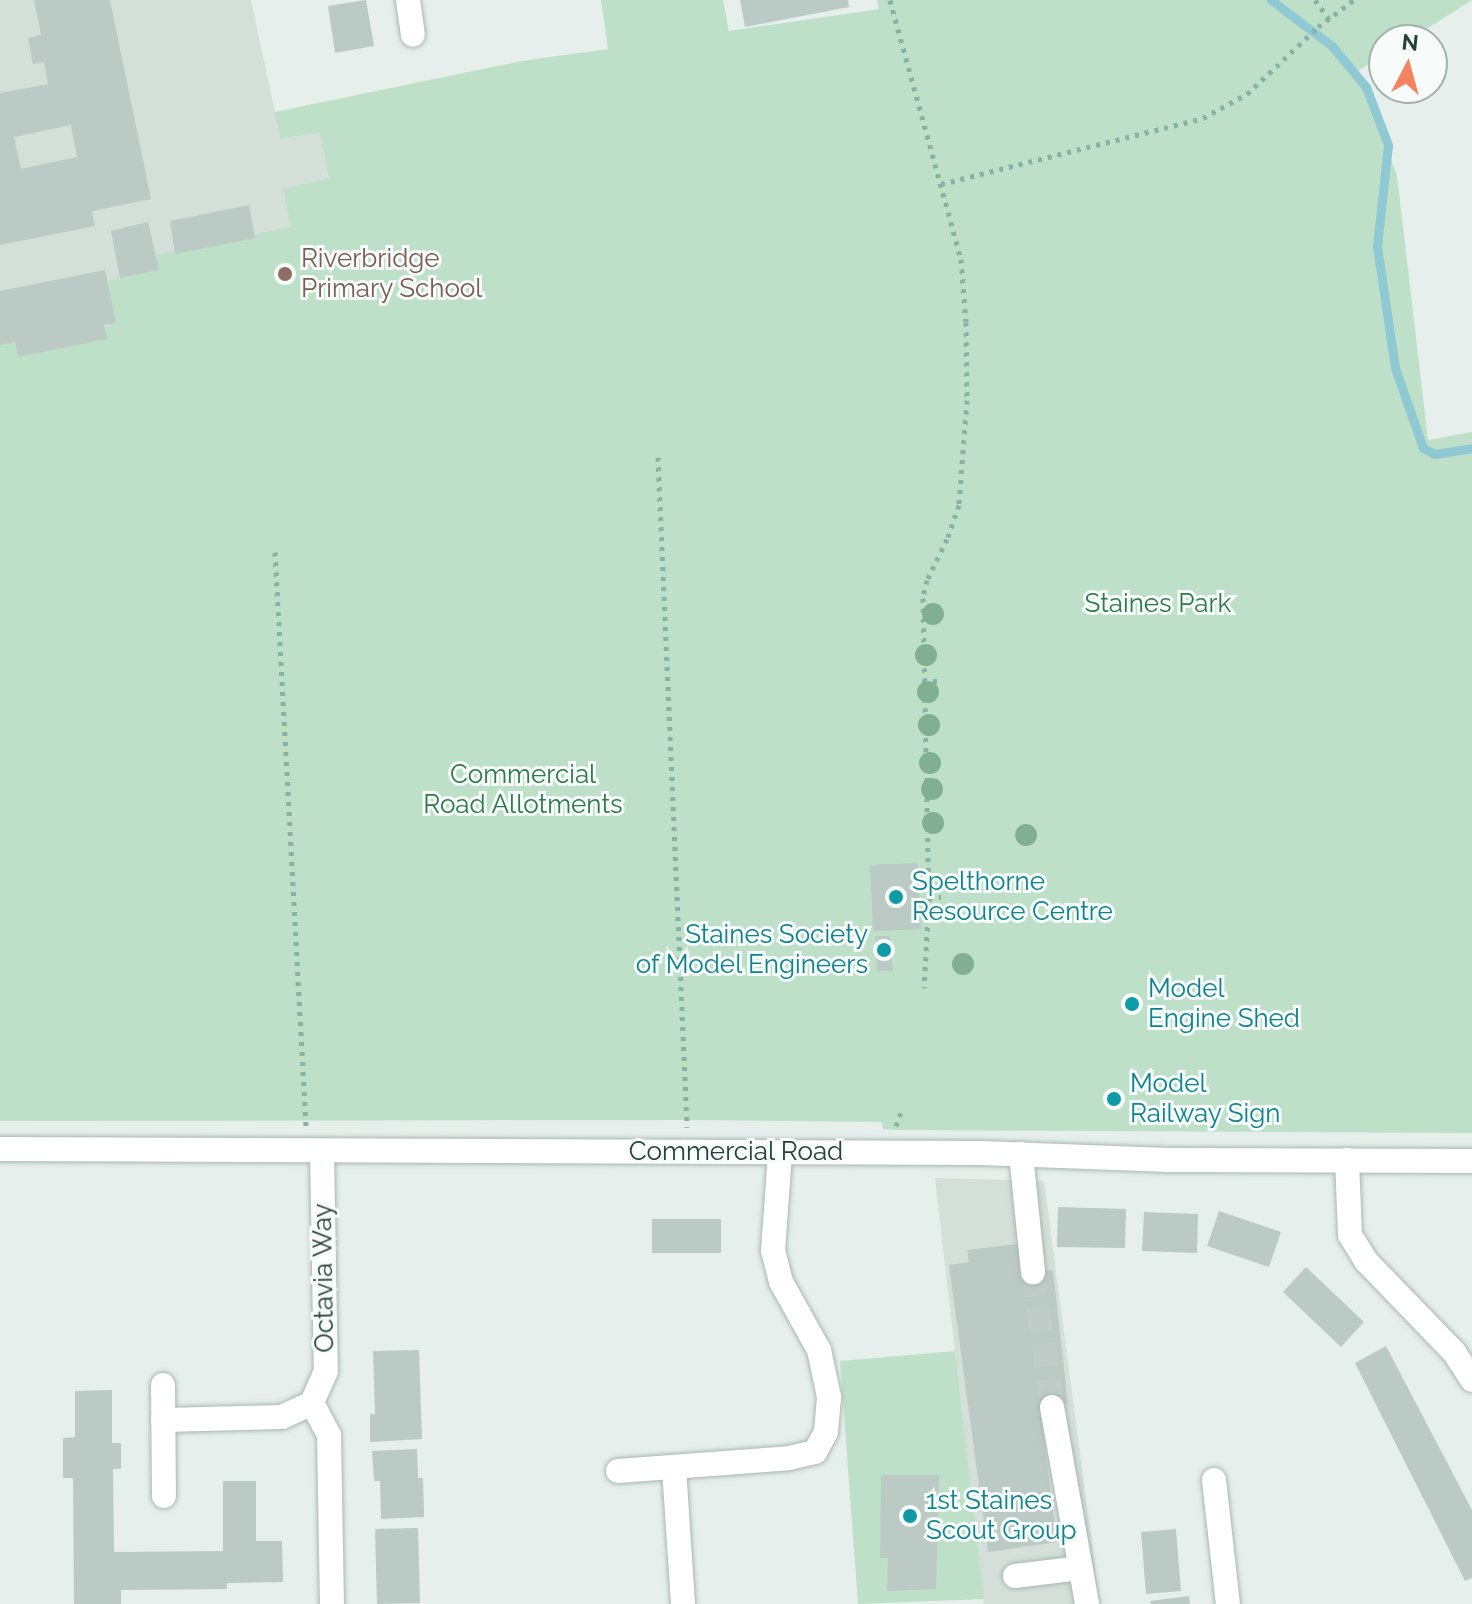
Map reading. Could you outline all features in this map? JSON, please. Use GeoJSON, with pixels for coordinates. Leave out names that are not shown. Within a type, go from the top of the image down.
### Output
{"type":"FeatureCollection","features":[{"type":"Feature","properties":{"kind":"street"},"geometry":{"type":"LineString","coordinates":[[408,0],[413,35]]}},
{"type":"Feature","properties":{"kind":"street","name":"Commercial Road"},"geometry":{"type":"LineString","coordinates":[[0,1149],[1021,1154],[1472,1161]]}},
{"type":"Feature","properties":{"kind":"street","name":"Octavia Way"},"geometry":{"type":"LineString","coordinates":[[312,1403],[326,1371],[314,1151]]}},
{"type":"Feature","properties":{"kind":"street"},"geometry":{"type":"LineString","coordinates":[[618,1471],[815,1452],[826,1432],[829,1397],[819,1350],[781,1282],[773,1251],[780,1153]]}},
{"type":"Feature","properties":{"kind":"street"},"geometry":{"type":"LineString","coordinates":[[1021,1154],[1033,1272]]}},
{"type":"Feature","properties":{"kind":"street"},"geometry":{"type":"LineString","coordinates":[[1347,1160],[1350,1235],[1366,1261],[1454,1352],[1472,1380]]}},
{"type":"Feature","properties":{"kind":"street"},"geometry":{"type":"LineString","coordinates":[[163,1385],[164,1496]]}},
{"type":"Feature","properties":{"kind":"street"},"geometry":{"type":"LineString","coordinates":[[163,1420],[282,1417],[312,1403],[329,1435],[332,1604]]}},
{"type":"Feature","properties":{"kind":"street"},"geometry":{"type":"LineString","coordinates":[[1052,1407],[1087,1604]]}},
{"type":"Feature","properties":{"kind":"street"},"geometry":{"type":"LineString","coordinates":[[674,1468],[683,1604]]}},
{"type":"Feature","properties":{"kind":"street"},"geometry":{"type":"LineString","coordinates":[[1214,1480],[1228,1604]]}},
{"type":"Feature","properties":{"kind":"street"},"geometry":{"type":"LineString","coordinates":[[1015,1576],[1080,1568]]}},
{"type":"Feature","properties":{"kind":"path"},"geometry":{"type":"LineString","coordinates":[[890,0],[961,259],[967,400],[959,505],[927,580],[923,598],[929,897],[924,988]]}},
{"type":"Feature","properties":{"kind":"path"},"geometry":{"type":"LineString","coordinates":[[1315,0],[1329,19]]}},
{"type":"Feature","properties":{"kind":"path"},"geometry":{"type":"LineString","coordinates":[[941,184],[1203,118],[1247,94],[1318,27],[1354,0]]}},
{"type":"Feature","properties":{"kind":"path"},"geometry":{"type":"LineString","coordinates":[[658,457],[688,1152]]}},
{"type":"Feature","properties":{"kind":"path"},"geometry":{"type":"LineString","coordinates":[[275,552],[314,1151]]}},
{"type":"Feature","properties":{"kind":"path"},"geometry":{"type":"LineString","coordinates":[[923,681],[937,681]]}},
{"type":"Feature","properties":{"kind":"path"},"geometry":{"type":"LineString","coordinates":[[929,897],[941,897]]}},
{"type":"Feature","properties":{"kind":"path"},"geometry":{"type":"LineString","coordinates":[[895,1129],[901,1112]]}},
{"type":"Feature","properties":{"kind":"shaded area"},"geometry":{"type":"Polygon","coordinates":[[[0,0],[251,0],[275,112],[522,61],[0,552],[0,0]]]}},
{"type":"Feature","properties":{"kind":"shaded area"},"geometry":{"type":"Polygon","coordinates":[[[935,1178],[1044,1181],[1100,1604],[984,1604],[935,1178]]]}},
{"type":"Feature","properties":{"kind":"green space"},"geometry":{"type":"Polygon","coordinates":[[[601,0],[723,0],[729,31],[879,9],[877,0],[1472,0],[1434,24],[1368,24],[1368,65],[1356,72],[1397,175],[1428,440],[1472,432],[1472,1133],[897,1130],[883,1129],[882,1122],[686,1120],[0,1121],[0,344],[15,342],[18,357],[115,323],[107,281],[158,270],[155,255],[291,227],[283,189],[329,178],[320,133],[280,138],[275,112],[522,61],[608,49],[601,0]]]}},
{"type":"Feature","properties":{"kind":"green space"},"geometry":{"type":"Polygon","coordinates":[[[955,1351],[984,1599],[858,1604],[840,1361],[955,1351]]]}},
{"type":"Feature","properties":{"kind":"building"},"geometry":{"type":"Polygon","coordinates":[[[34,0],[110,0],[151,199],[92,211],[95,226],[0,245],[0,93],[48,84],[44,62],[33,64],[28,38],[41,35],[34,0]],[[71,125],[14,137],[21,169],[77,157],[71,125]]]}},
{"type":"Feature","properties":{"kind":"building"},"geometry":{"type":"Polygon","coordinates":[[[366,0],[374,46],[335,53],[328,6],[366,0]]]}},
{"type":"Feature","properties":{"kind":"building"},"geometry":{"type":"Polygon","coordinates":[[[740,0],[848,0],[849,7],[745,27],[740,0]]]}},
{"type":"Feature","properties":{"kind":"building"},"geometry":{"type":"Polygon","coordinates":[[[249,205],[255,238],[175,254],[170,221],[249,205]]]}},
{"type":"Feature","properties":{"kind":"building"},"geometry":{"type":"Polygon","coordinates":[[[148,222],[159,270],[120,278],[111,231],[148,222]]]}},
{"type":"Feature","properties":{"kind":"building"},"geometry":{"type":"Polygon","coordinates":[[[105,270],[116,323],[104,325],[107,339],[18,357],[15,342],[0,345],[0,291],[105,270]]]}},
{"type":"Feature","properties":{"kind":"building","name":"Spelthorne Resource Centre"},"geometry":{"type":"Polygon","coordinates":[[[918,863],[921,929],[873,931],[870,865],[918,863]]]}},
{"type":"Feature","properties":{"kind":"building","name":"Staines Society of Model Engineers"},"geometry":{"type":"Polygon","coordinates":[[[875,936],[890,936],[893,971],[877,971],[875,936]]]}},
{"type":"Feature","properties":{"kind":"building"},"geometry":{"type":"Polygon","coordinates":[[[1058,1207],[1126,1209],[1125,1248],[1057,1247],[1058,1207]]]}},
{"type":"Feature","properties":{"kind":"building"},"geometry":{"type":"Polygon","coordinates":[[[1219,1211],[1281,1232],[1269,1267],[1207,1246],[1219,1211]]]}},
{"type":"Feature","properties":{"kind":"building"},"geometry":{"type":"Polygon","coordinates":[[[1144,1212],[1198,1214],[1197,1253],[1142,1251],[1144,1212]]]}},
{"type":"Feature","properties":{"kind":"building"},"geometry":{"type":"Polygon","coordinates":[[[652,1219],[721,1219],[721,1253],[652,1253],[652,1219]]]}},
{"type":"Feature","properties":{"kind":"building"},"geometry":{"type":"Polygon","coordinates":[[[1018,1244],[1022,1272],[1053,1270],[1068,1404],[1040,1409],[1057,1542],[988,1552],[949,1265],[969,1262],[967,1250],[1018,1244]]]}},
{"type":"Feature","properties":{"kind":"building"},"geometry":{"type":"Polygon","coordinates":[[[1306,1267],[1364,1322],[1341,1347],[1283,1292],[1306,1267]]]}},
{"type":"Feature","properties":{"kind":"building"},"geometry":{"type":"Polygon","coordinates":[[[1386,1346],[1472,1510],[1472,1578],[1465,1581],[1355,1363],[1386,1346]]]}},
{"type":"Feature","properties":{"kind":"building"},"geometry":{"type":"Polygon","coordinates":[[[419,1350],[422,1439],[370,1442],[370,1414],[375,1414],[373,1351],[419,1350]]]}},
{"type":"Feature","properties":{"kind":"building"},"geometry":{"type":"Polygon","coordinates":[[[112,1390],[112,1443],[121,1443],[121,1469],[113,1469],[114,1552],[223,1551],[223,1481],[256,1481],[256,1541],[282,1541],[283,1582],[227,1583],[227,1589],[121,1590],[121,1604],[74,1604],[73,1478],[63,1478],[63,1438],[75,1437],[75,1391],[112,1390]]]}},
{"type":"Feature","properties":{"kind":"building"},"geometry":{"type":"Polygon","coordinates":[[[417,1449],[418,1478],[423,1478],[424,1517],[381,1519],[380,1481],[374,1481],[372,1451],[417,1449]]]}},
{"type":"Feature","properties":{"kind":"building","name":"1st Staines Scout Group"},"geometry":{"type":"Polygon","coordinates":[[[881,1475],[939,1475],[936,1589],[887,1591],[888,1558],[880,1558],[881,1475]]]}},
{"type":"Feature","properties":{"kind":"building"},"geometry":{"type":"Polygon","coordinates":[[[418,1528],[420,1603],[377,1604],[375,1529],[418,1528]]]}},
{"type":"Feature","properties":{"kind":"building"},"geometry":{"type":"Polygon","coordinates":[[[1176,1529],[1181,1591],[1146,1594],[1141,1532],[1176,1529]]]}},
{"type":"Feature","properties":{"kind":"building"},"geometry":{"type":"Polygon","coordinates":[[[1189,1596],[1190,1604],[1151,1604],[1150,1601],[1189,1596]]]}},
{"type":"Feature","properties":{"kind":"waterway"},"geometry":{"type":"LineString","coordinates":[[1271,0],[1332,46],[1366,87],[1388,145],[1377,246],[1395,368],[1423,448],[1435,454],[1472,448]]}},
{"type":"Feature","properties":{"kind":"tunnel"},"geometry":{"type":"LineString","coordinates":[[1033,1272],[1052,1407]]}},
{"type":"Feature","properties":{"kind":"place","name":"Riverbridge Primary School"},"geometry":{"type":"Point","coordinates":[285,274]}},
{"type":"Feature","properties":{"kind":"place","name":"Spelthorne Resource Centre"},"geometry":{"type":"Point","coordinates":[896,897]}},
{"type":"Feature","properties":{"kind":"place","name":"Staines Society of Model Engineers"},"geometry":{"type":"Point","coordinates":[884,950]}},
{"type":"Feature","properties":{"kind":"place","name":"Model Engine Shed"},"geometry":{"type":"Point","coordinates":[1132,1004]}},
{"type":"Feature","properties":{"kind":"place","name":"Model Railway Sign"},"geometry":{"type":"Point","coordinates":[1114,1099]}},
{"type":"Feature","properties":{"kind":"place","name":"1st Staines Scout Group"},"geometry":{"type":"Point","coordinates":[910,1516]}},
{"type":"Feature","properties":{"kind":"park label","name":"Staines Park"},"geometry":{"type":"Point","coordinates":[1158,604]}},
{"type":"Feature","properties":{"kind":"park label","name":"Commercial Road Allotments"},"geometry":{"type":"Point","coordinates":[523,790]}}]}
